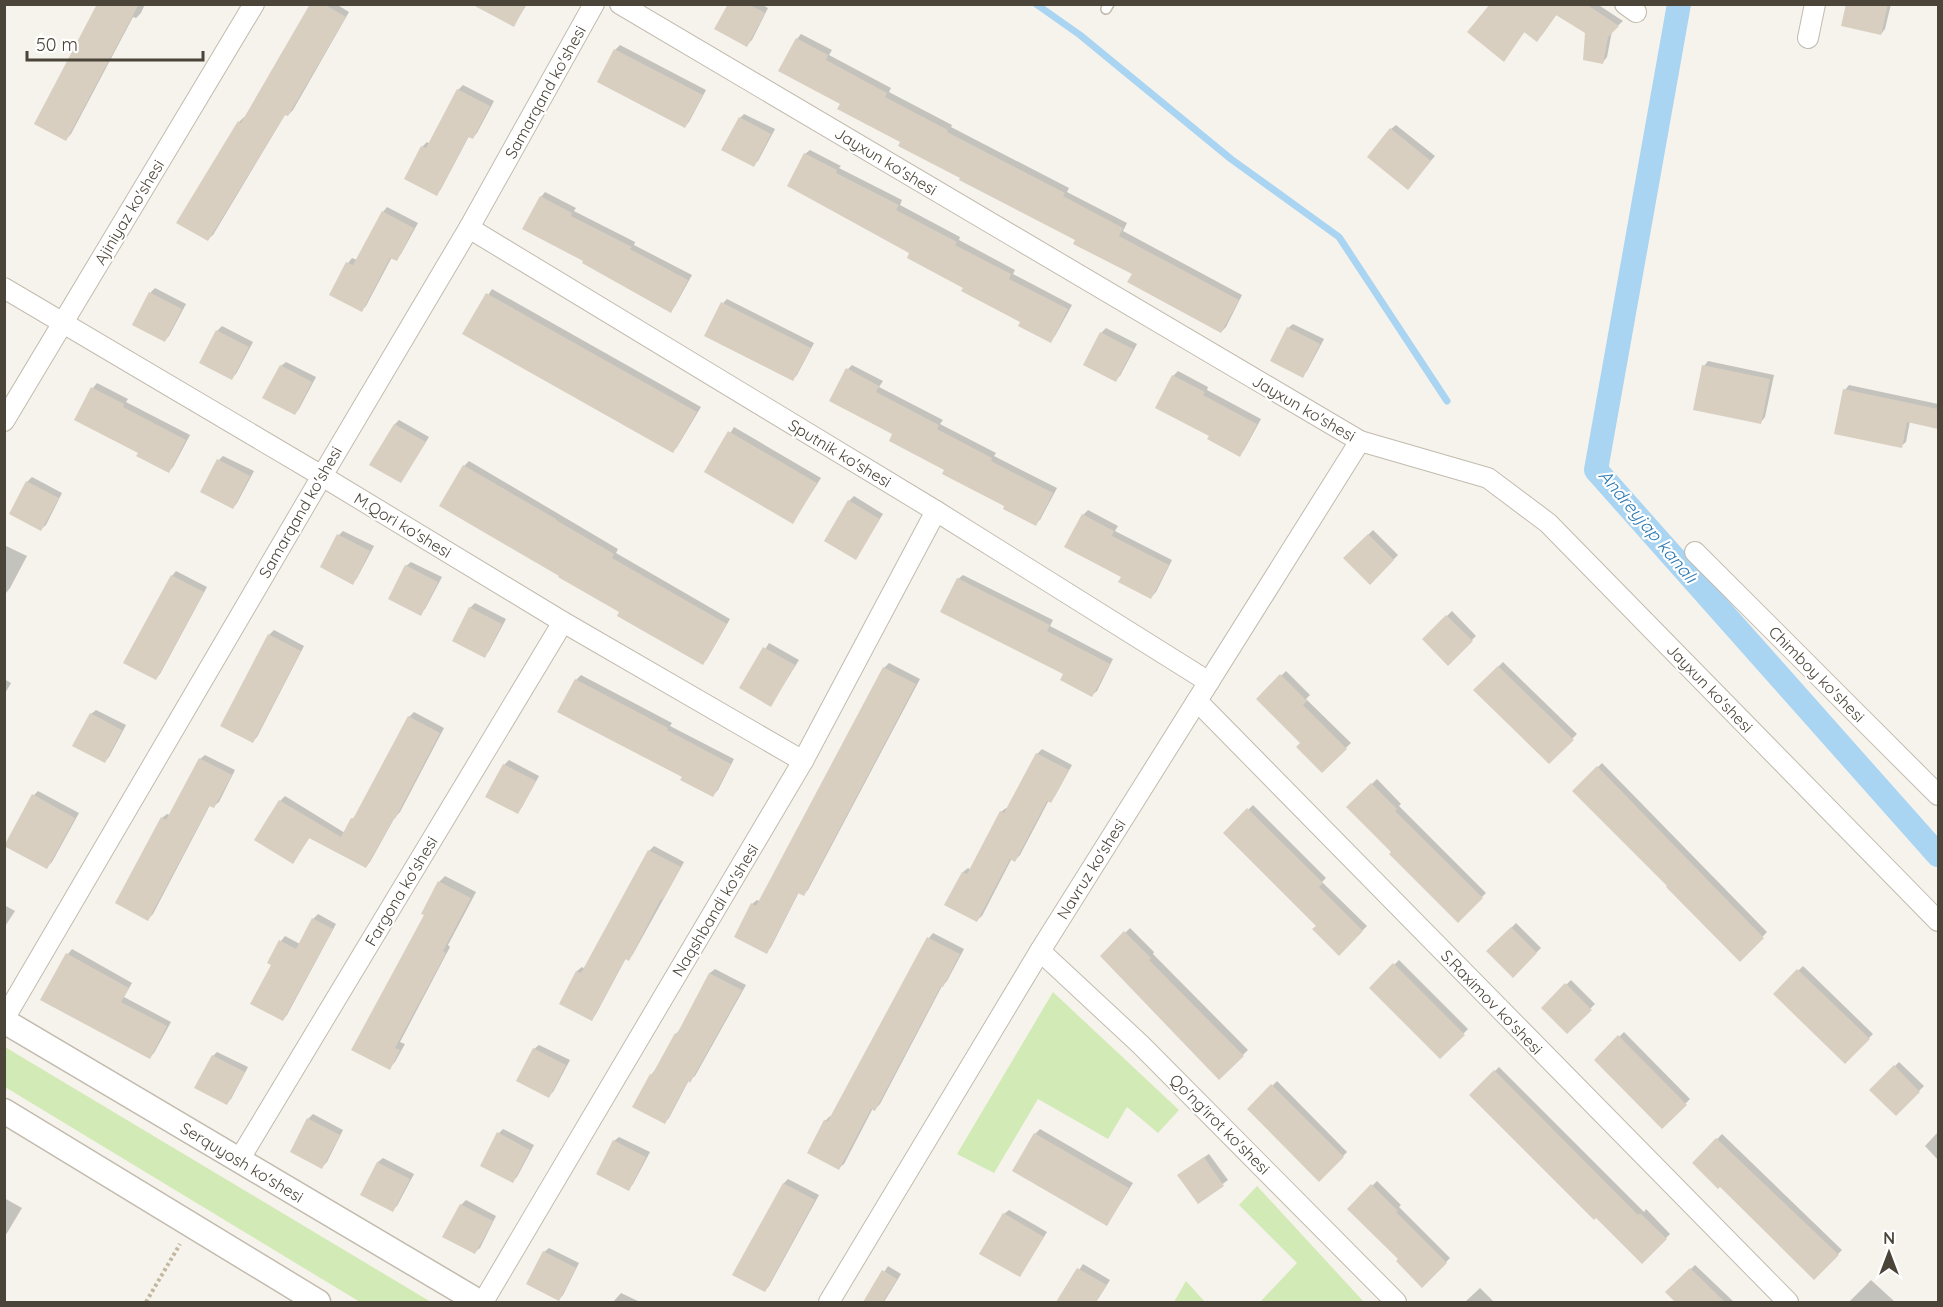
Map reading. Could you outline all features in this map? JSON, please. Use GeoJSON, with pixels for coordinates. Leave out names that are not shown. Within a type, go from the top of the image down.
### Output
{"type":"FeatureCollection","features":[{"type":"Feature","properties":{"kind":"street","name":"Ajiniyaz ko'shesi"},"geometry":{"type":"LineString","coordinates":[[4,421],[254,4]]}},
{"type":"Feature","properties":{"kind":"street","name":"Samarqand ko'shesi"},"geometry":{"type":"LineString","coordinates":[[4,1020],[469,228],[594,4]]}},
{"type":"Feature","properties":{"kind":"street","name":"Jayxun ko'shesi"},"geometry":{"type":"LineString","coordinates":[[620,4],[1360,441],[1488,477],[1548,523],[1938,921]]}},
{"type":"Feature","properties":{"kind":"street"},"geometry":{"type":"LineString","coordinates":[[1808,38],[1815,4]]}},
{"type":"Feature","properties":{"kind":"street","name":"Sputnik ko'shesi"},"geometry":{"type":"LineString","coordinates":[[469,228],[936,510],[1209,682]]}},
{"type":"Feature","properties":{"kind":"street","name":"M.Qori ko'shesi"},"geometry":{"type":"LineString","coordinates":[[4,288],[563,622],[803,761]]}},
{"type":"Feature","properties":{"kind":"street","name":"Navruz ko'shesi"},"geometry":{"type":"LineString","coordinates":[[829,1302],[1040,951],[1360,441]]}},
{"type":"Feature","properties":{"kind":"street","name":"Naqshbandi ko'shesi"},"geometry":{"type":"LineString","coordinates":[[481,1302],[803,761],[936,510]]}},
{"type":"Feature","properties":{"kind":"street","name":"Chimboy ko'shesi"},"geometry":{"type":"LineString","coordinates":[[1695,552],[1938,795]]}},
{"type":"Feature","properties":{"kind":"street","name":"Fargona ko'shesi"},"geometry":{"type":"LineString","coordinates":[[239,1160],[563,622]]}},
{"type":"Feature","properties":{"kind":"street","name":"S.Raximov ko'shesi"},"geometry":{"type":"LineString","coordinates":[[1197,701],[1788,1302]]}},
{"type":"Feature","properties":{"kind":"street","name":"Qo'ng'irot ko'shesi"},"geometry":{"type":"LineString","coordinates":[[1040,951],[1141,1045],[1396,1302]]}},
{"type":"Feature","properties":{"kind":"street","name":"Serquyosh ko'shesi"},"geometry":{"type":"LineString","coordinates":[[4,1020],[481,1302]]}},
{"type":"Feature","properties":{"kind":"street"},"geometry":{"type":"LineString","coordinates":[[4,1111],[318,1302]]}},
{"type":"Feature","properties":{"kind":"path"},"geometry":{"type":"LineString","coordinates":[[146,1302],[190,1225]]}},
{"type":"Feature","properties":{"kind":"green space"},"geometry":{"type":"Polygon","coordinates":[[[1053,992],[1179,1110],[1158,1133],[1127,1107],[1108,1139],[1038,1099],[994,1173],[957,1154],[1053,992]]]}},
{"type":"Feature","properties":{"kind":"green space"},"geometry":{"type":"Polygon","coordinates":[[[4,1047],[431,1302],[360,1302],[5,1087],[4,1047]]]}},
{"type":"Feature","properties":{"kind":"green space"},"geometry":{"type":"Polygon","coordinates":[[[1257,1186],[1364,1302],[1260,1302],[1297,1263],[1239,1205],[1257,1186]]]}},
{"type":"Feature","properties":{"kind":"green space"},"geometry":{"type":"Polygon","coordinates":[[[1186,1281],[1205,1302],[1174,1302],[1186,1281]]]}},
{"type":"Feature","properties":{"kind":"building"},"geometry":{"type":"Polygon","coordinates":[[[97,4],[139,4],[66,141],[34,124],[97,4]]]}},
{"type":"Feature","properties":{"kind":"building"},"geometry":{"type":"Polygon","coordinates":[[[310,4],[324,4],[346,17],[288,116],[285,115],[208,241],[176,223],[238,121],[241,123],[310,4]]]}},
{"type":"Feature","properties":{"kind":"building"},"geometry":{"type":"Polygon","coordinates":[[[471,4],[526,4],[514,27],[471,4]]]}},
{"type":"Feature","properties":{"kind":"building"},"geometry":{"type":"Polygon","coordinates":[[[728,4],[748,4],[765,13],[747,47],[714,29],[728,4]]]}},
{"type":"Feature","properties":{"kind":"building"},"geometry":{"type":"Polygon","coordinates":[[[1490,4],[1586,4],[1619,26],[1608,37],[1603,64],[1583,60],[1585,33],[1556,15],[1537,42],[1524,32],[1504,62],[1467,32],[1490,4]]]}},
{"type":"Feature","properties":{"kind":"building"},"geometry":{"type":"Polygon","coordinates":[[[1846,4],[1888,4],[1881,35],[1841,26],[1846,4]]]}},
{"type":"Feature","properties":{"kind":"building"},"geometry":{"type":"Polygon","coordinates":[[[796,38],[828,55],[826,60],[887,93],[885,97],[1065,193],[1063,196],[1123,228],[1119,236],[1239,300],[1221,333],[1127,282],[1132,274],[1073,244],[1075,240],[898,146],[900,142],[837,109],[840,104],[778,71],[796,38]]]}},
{"type":"Feature","properties":{"kind":"building"},"geometry":{"type":"Polygon","coordinates":[[[614,49],[703,95],[685,128],[597,82],[614,49]]]}},
{"type":"Feature","properties":{"kind":"building"},"geometry":{"type":"Polygon","coordinates":[[[457,89],[490,106],[473,139],[468,137],[437,196],[404,179],[421,146],[426,148],[457,89]]]}},
{"type":"Feature","properties":{"kind":"building"},"geometry":{"type":"Polygon","coordinates":[[[739,117],[771,134],[754,167],[721,150],[739,117]]]}},
{"type":"Feature","properties":{"kind":"building"},"geometry":{"type":"Polygon","coordinates":[[[1390,128],[1431,161],[1408,190],[1367,157],[1390,128]]]}},
{"type":"Feature","properties":{"kind":"building"},"geometry":{"type":"Polygon","coordinates":[[[804,153],[837,170],[836,173],[899,205],[896,210],[957,242],[955,245],[1011,274],[1009,279],[1068,309],[1051,343],[1018,326],[1020,322],[961,291],[963,288],[907,258],[909,253],[787,186],[804,153]]]}},
{"type":"Feature","properties":{"kind":"building"},"geometry":{"type":"Polygon","coordinates":[[[540,196],[572,213],[571,216],[632,247],[630,249],[688,280],[671,313],[582,263],[583,261],[522,229],[540,196]]]}},
{"type":"Feature","properties":{"kind":"building"},"geometry":{"type":"Polygon","coordinates":[[[382,211],[414,228],[397,261],[390,258],[362,312],[329,295],[346,262],[353,265],[382,211]]]}},
{"type":"Feature","properties":{"kind":"building"},"geometry":{"type":"Polygon","coordinates":[[[149,292],[182,309],[165,342],[132,325],[149,292]]]}},
{"type":"Feature","properties":{"kind":"building"},"geometry":{"type":"Polygon","coordinates":[[[486,293],[697,412],[673,453],[462,334],[486,293]]]}},
{"type":"Feature","properties":{"kind":"building"},"geometry":{"type":"Polygon","coordinates":[[[721,302],[811,348],[793,381],[704,336],[721,302]]]}},
{"type":"Feature","properties":{"kind":"building"},"geometry":{"type":"Polygon","coordinates":[[[1287,327],[1320,344],[1303,378],[1270,361],[1287,327]]]}},
{"type":"Feature","properties":{"kind":"building"},"geometry":{"type":"Polygon","coordinates":[[[216,330],[249,347],[232,380],[199,363],[216,330]]]}},
{"type":"Feature","properties":{"kind":"building"},"geometry":{"type":"Polygon","coordinates":[[[1100,332],[1133,349],[1116,382],[1083,365],[1100,332]]]}},
{"type":"Feature","properties":{"kind":"building"},"geometry":{"type":"Polygon","coordinates":[[[280,365],[312,382],[295,415],[262,398],[280,365]]]}},
{"type":"Feature","properties":{"kind":"building"},"geometry":{"type":"Polygon","coordinates":[[[1702,365],[1770,379],[1761,424],[1693,410],[1702,365]]]}},
{"type":"Feature","properties":{"kind":"building"},"geometry":{"type":"Polygon","coordinates":[[[846,368],[879,386],[876,392],[939,425],[937,429],[992,458],[991,461],[1053,493],[1036,526],[1003,509],[1004,506],[942,474],[944,470],[889,441],[892,434],[829,401],[846,368]]]}},
{"type":"Feature","properties":{"kind":"building"},"geometry":{"type":"Polygon","coordinates":[[[1172,375],[1205,392],[1203,395],[1257,424],[1240,457],[1207,439],[1209,436],[1155,408],[1172,375]]]}},
{"type":"Feature","properties":{"kind":"building"},"geometry":{"type":"Polygon","coordinates":[[[91,387],[124,404],[123,407],[186,440],[169,473],[136,456],[138,453],[74,420],[91,387]]]}},
{"type":"Feature","properties":{"kind":"building"},"geometry":{"type":"Polygon","coordinates":[[[1843,389],[1938,409],[1938,429],[1907,422],[1902,448],[1834,434],[1843,389]]]}},
{"type":"Feature","properties":{"kind":"building"},"geometry":{"type":"Polygon","coordinates":[[[394,424],[426,442],[401,483],[369,465],[394,424]]]}},
{"type":"Feature","properties":{"kind":"building"},"geometry":{"type":"Polygon","coordinates":[[[728,431],[817,483],[793,524],[704,472],[728,431]]]}},
{"type":"Feature","properties":{"kind":"building"},"geometry":{"type":"Polygon","coordinates":[[[217,459],[250,476],[233,509],[200,492],[217,459]]]}},
{"type":"Feature","properties":{"kind":"building"},"geometry":{"type":"Polygon","coordinates":[[[463,465],[614,554],[612,558],[727,624],[703,665],[617,616],[619,612],[439,506],[463,465]]]}},
{"type":"Feature","properties":{"kind":"building"},"geometry":{"type":"Polygon","coordinates":[[[26,481],[59,498],[41,531],[9,514],[26,481]]]}},
{"type":"Feature","properties":{"kind":"building"},"geometry":{"type":"Polygon","coordinates":[[[848,500],[880,519],[856,560],[824,541],[848,500]]]}},
{"type":"Feature","properties":{"kind":"building"},"geometry":{"type":"Polygon","coordinates":[[[1082,514],[1114,531],[1112,536],[1169,565],[1151,599],[1118,582],[1121,577],[1064,547],[1082,514]]]}},
{"type":"Feature","properties":{"kind":"building"},"geometry":{"type":"Polygon","coordinates":[[[337,534],[370,551],[353,585],[320,567],[337,534]]]}},
{"type":"Feature","properties":{"kind":"building"},"geometry":{"type":"Polygon","coordinates":[[[1368,534],[1394,560],[1370,585],[1343,558],[1368,534]]]}},
{"type":"Feature","properties":{"kind":"building"},"geometry":{"type":"Polygon","coordinates":[[[405,565],[438,582],[421,616],[388,599],[405,565]]]}},
{"type":"Feature","properties":{"kind":"building"},"geometry":{"type":"Polygon","coordinates":[[[171,575],[204,592],[156,680],[123,663],[171,575]]]}},
{"type":"Feature","properties":{"kind":"building"},"geometry":{"type":"Polygon","coordinates":[[[957,578],[1050,625],[1047,631],[1110,664],[1092,697],[1060,680],[1063,674],[940,612],[957,578]]]}},
{"type":"Feature","properties":{"kind":"building"},"geometry":{"type":"Polygon","coordinates":[[[469,607],[502,624],[485,658],[452,641],[469,607]]]}},
{"type":"Feature","properties":{"kind":"building"},"geometry":{"type":"Polygon","coordinates":[[[1446,615],[1473,641],[1448,666],[1422,639],[1446,615]]]}},
{"type":"Feature","properties":{"kind":"building"},"geometry":{"type":"Polygon","coordinates":[[[268,634],[301,651],[253,743],[220,726],[268,634]]]}},
{"type":"Feature","properties":{"kind":"building"},"geometry":{"type":"Polygon","coordinates":[[[763,647],[795,665],[771,707],[739,688],[763,647]]]}},
{"type":"Feature","properties":{"kind":"building"},"geometry":{"type":"Polygon","coordinates":[[[1498,666],[1574,740],[1549,764],[1473,690],[1498,666]]]}},
{"type":"Feature","properties":{"kind":"building"},"geometry":{"type":"Polygon","coordinates":[[[883,667],[916,684],[804,896],[798,893],[767,954],[734,937],[751,903],[756,906],[883,667]]]}},
{"type":"Feature","properties":{"kind":"building"},"geometry":{"type":"Polygon","coordinates":[[[1280,674],[1307,701],[1303,705],[1347,749],[1322,773],[1296,747],[1300,743],[1256,699],[1280,674]]]}},
{"type":"Feature","properties":{"kind":"building"},"geometry":{"type":"Polygon","coordinates":[[[575,679],[731,764],[713,797],[680,780],[682,777],[557,712],[575,679]]]}},
{"type":"Feature","properties":{"kind":"building"},"geometry":{"type":"Polygon","coordinates":[[[90,713],[122,730],[105,763],[72,746],[90,713]]]}},
{"type":"Feature","properties":{"kind":"building"},"geometry":{"type":"Polygon","coordinates":[[[408,716],[440,733],[395,819],[366,868],[309,838],[293,864],[254,840],[279,800],[341,837],[408,716]]]}},
{"type":"Feature","properties":{"kind":"building"},"geometry":{"type":"Polygon","coordinates":[[[1036,753],[1069,770],[1051,803],[1047,801],[1015,862],[1010,859],[977,922],[944,905],[962,872],[967,874],[1000,811],[1004,813],[1036,753]]]}},
{"type":"Feature","properties":{"kind":"building"},"geometry":{"type":"Polygon","coordinates":[[[199,758],[232,775],[214,808],[209,806],[148,921],[115,903],[161,817],[166,820],[199,758]]]}},
{"type":"Feature","properties":{"kind":"building"},"geometry":{"type":"Polygon","coordinates":[[[503,764],[536,781],[518,814],[485,797],[503,764]]]}},
{"type":"Feature","properties":{"kind":"building"},"geometry":{"type":"Polygon","coordinates":[[[1597,766],[1764,938],[1740,962],[1572,791],[1597,766]]]}},
{"type":"Feature","properties":{"kind":"building"},"geometry":{"type":"Polygon","coordinates":[[[1371,783],[1397,809],[1395,811],[1483,898],[1458,923],[1346,807],[1371,783]]]}},
{"type":"Feature","properties":{"kind":"building"},"geometry":{"type":"Polygon","coordinates":[[[32,794],[75,818],[47,869],[4,846],[32,794]]]}},
{"type":"Feature","properties":{"kind":"building"},"geometry":{"type":"Polygon","coordinates":[[[1247,808],[1323,883],[1319,887],[1363,931],[1339,956],[1312,929],[1316,926],[1223,833],[1247,808]]]}},
{"type":"Feature","properties":{"kind":"building"},"geometry":{"type":"Polygon","coordinates":[[[648,850],[681,867],[663,900],[661,899],[629,961],[625,959],[592,1021],[559,1004],[576,971],[581,973],[648,850]]]}},
{"type":"Feature","properties":{"kind":"building"},"geometry":{"type":"Polygon","coordinates":[[[438,881],[471,898],[443,951],[446,953],[395,1048],[400,1050],[390,1070],[351,1050],[424,915],[421,914],[438,881]]]}},
{"type":"Feature","properties":{"kind":"building"},"geometry":{"type":"Polygon","coordinates":[[[312,918],[333,929],[283,1021],[250,1004],[271,965],[267,963],[279,940],[296,949],[312,918]]]}},
{"type":"Feature","properties":{"kind":"building"},"geometry":{"type":"Polygon","coordinates":[[[1511,927],[1537,953],[1513,978],[1486,951],[1511,927]]]}},
{"type":"Feature","properties":{"kind":"building"},"geometry":{"type":"Polygon","coordinates":[[[1124,931],[1151,958],[1149,960],[1244,1056],[1219,1080],[1100,956],[1124,931]]]}},
{"type":"Feature","properties":{"kind":"building"},"geometry":{"type":"Polygon","coordinates":[[[927,937],[960,954],[875,1111],[871,1109],[839,1170],[807,1153],[824,1120],[828,1121],[927,937]]]}},
{"type":"Feature","properties":{"kind":"building"},"geometry":{"type":"Polygon","coordinates":[[[66,953],[129,988],[121,1002],[167,1026],[150,1059],[40,1000],[66,953]]]}},
{"type":"Feature","properties":{"kind":"building"},"geometry":{"type":"Polygon","coordinates":[[[1393,963],[1465,1035],[1440,1059],[1369,988],[1393,963]]]}},
{"type":"Feature","properties":{"kind":"building"},"geometry":{"type":"Polygon","coordinates":[[[1797,969],[1870,1039],[1845,1064],[1773,994],[1797,969]]]}},
{"type":"Feature","properties":{"kind":"building"},"geometry":{"type":"Polygon","coordinates":[[[709,973],[742,990],[665,1124],[632,1107],[675,1033],[677,1034],[709,973]]]}},
{"type":"Feature","properties":{"kind":"building"},"geometry":{"type":"Polygon","coordinates":[[[1565,983],[1592,1010],[1567,1034],[1541,1008],[1565,983]]]}},
{"type":"Feature","properties":{"kind":"building"},"geometry":{"type":"Polygon","coordinates":[[[1618,1035],[1687,1105],[1662,1129],[1594,1060],[1618,1035]]]}},
{"type":"Feature","properties":{"kind":"building"},"geometry":{"type":"Polygon","coordinates":[[[533,1048],[566,1065],[549,1098],[516,1081],[533,1048]]]}},
{"type":"Feature","properties":{"kind":"building"},"geometry":{"type":"Polygon","coordinates":[[[212,1055],[245,1072],[227,1105],[194,1088],[212,1055]]]}},
{"type":"Feature","properties":{"kind":"building"},"geometry":{"type":"Polygon","coordinates":[[[1894,1065],[1920,1092],[1896,1116],[1869,1090],[1894,1065]]]}},
{"type":"Feature","properties":{"kind":"building"},"geometry":{"type":"Polygon","coordinates":[[[1494,1070],[1638,1215],[1640,1213],[1667,1239],[1642,1264],[1596,1218],[1594,1220],[1469,1095],[1494,1070]]]}},
{"type":"Feature","properties":{"kind":"building"},"geometry":{"type":"Polygon","coordinates":[[[1271,1084],[1344,1157],[1319,1182],[1247,1109],[1271,1084]]]}},
{"type":"Feature","properties":{"kind":"building"},"geometry":{"type":"Polygon","coordinates":[[[307,1118],[340,1135],[322,1169],[290,1152],[307,1118]]]}},
{"type":"Feature","properties":{"kind":"building"},"geometry":{"type":"Polygon","coordinates":[[[497,1132],[530,1150],[513,1183],[480,1166],[497,1132]]]}},
{"type":"Feature","properties":{"kind":"building"},"geometry":{"type":"Polygon","coordinates":[[[1034,1133],[1129,1188],[1107,1226],[1012,1171],[1034,1133]]]}},
{"type":"Feature","properties":{"kind":"building"},"geometry":{"type":"Polygon","coordinates":[[[1716,1138],[1839,1255],[1814,1280],[1720,1187],[1718,1189],[1692,1163],[1716,1138]]]}},
{"type":"Feature","properties":{"kind":"building"},"geometry":{"type":"Polygon","coordinates":[[[613,1140],[646,1157],[629,1191],[596,1174],[613,1140]]]}},
{"type":"Feature","properties":{"kind":"building"},"geometry":{"type":"Polygon","coordinates":[[[1204,1157],[1224,1186],[1198,1204],[1177,1175],[1204,1157]]]}},
{"type":"Feature","properties":{"kind":"building"},"geometry":{"type":"Polygon","coordinates":[[[377,1162],[410,1179],[393,1212],[360,1195],[377,1162]]]}},
{"type":"Feature","properties":{"kind":"building"},"geometry":{"type":"Polygon","coordinates":[[[783,1183],[815,1200],[765,1292],[732,1275],[783,1183]]]}},
{"type":"Feature","properties":{"kind":"building"},"geometry":{"type":"Polygon","coordinates":[[[1371,1184],[1447,1263],[1422,1288],[1396,1261],[1398,1259],[1347,1209],[1371,1184]]]}},
{"type":"Feature","properties":{"kind":"building"},"geometry":{"type":"Polygon","coordinates":[[[460,1204],[493,1221],[475,1254],[442,1237],[460,1204]]]}},
{"type":"Feature","properties":{"kind":"building"},"geometry":{"type":"Polygon","coordinates":[[[1003,1213],[1044,1237],[1020,1277],[979,1254],[1003,1213]]]}},
{"type":"Feature","properties":{"kind":"building"},"geometry":{"type":"Polygon","coordinates":[[[543,1251],[576,1268],[559,1301],[526,1284],[543,1251]]]}},
{"type":"Feature","properties":{"kind":"building"},"geometry":{"type":"Polygon","coordinates":[[[1077,1268],[1107,1285],[1096,1302],[1056,1302],[1077,1268]]]}},
{"type":"Feature","properties":{"kind":"building"},"geometry":{"type":"Polygon","coordinates":[[[1690,1268],[1725,1302],[1675,1302],[1665,1292],[1690,1268]]]}},
{"type":"Feature","properties":{"kind":"building"},"geometry":{"type":"Polygon","coordinates":[[[882,1270],[897,1279],[883,1302],[863,1302],[882,1270]]]}},
{"type":"Feature","properties":{"kind":"waterway"},"geometry":{"type":"LineString","coordinates":[[1036,4],[1080,35],[1231,159],[1339,237],[1447,401]]}},
{"type":"Feature","properties":{"kind":"waterway","name":"Andreyjap kanalı"},"geometry":{"type":"LineString","coordinates":[[1679,4],[1596,470],[1938,855]]}}]}
